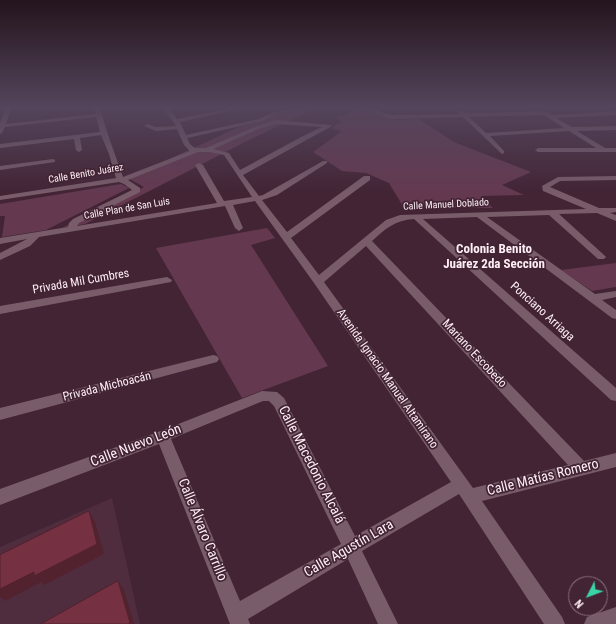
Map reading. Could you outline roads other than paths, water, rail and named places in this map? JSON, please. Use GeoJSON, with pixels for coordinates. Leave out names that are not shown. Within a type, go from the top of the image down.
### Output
{"type":"FeatureCollection","features":[{"type":"Feature","properties":{"kind":"street"},"geometry":{"type":"LineString","coordinates":[[0,146],[68,137]]}},
{"type":"Feature","properties":{"kind":"street"},"geometry":{"type":"LineString","coordinates":[[77,137],[79,150]]}},
{"type":"Feature","properties":{"kind":"street"},"geometry":{"type":"LineString","coordinates":[[72,229],[73,223],[76,221],[137,190],[127,182],[120,180],[105,137]]}},
{"type":"Feature","properties":{"kind":"street"},"geometry":{"type":"LineString","coordinates":[[184,137],[188,147],[195,151]]}},
{"type":"Feature","properties":{"kind":"street"},"geometry":{"type":"LineString","coordinates":[[206,150],[239,137]]}},
{"type":"Feature","properties":{"kind":"street"},"geometry":{"type":"LineString","coordinates":[[239,174],[305,137]]}},
{"type":"Feature","properties":{"kind":"street"},"geometry":{"type":"LineString","coordinates":[[486,137],[502,152]]}},
{"type":"Feature","properties":{"kind":"street"},"geometry":{"type":"LineString","coordinates":[[584,137],[604,150]]}},
{"type":"Feature","properties":{"kind":"street","name":"Calle Benito Juárez"},"geometry":{"type":"LineString","coordinates":[[0,198],[120,180],[195,151],[206,150]]}},
{"type":"Feature","properties":{"kind":"street","name":"Avenida Ignacio Manuel Altamirano"},"geometry":{"type":"LineString","coordinates":[[206,150],[226,154],[239,174],[318,281],[465,490],[555,624]]}},
{"type":"Feature","properties":{"kind":"street"},"geometry":{"type":"LineString","coordinates":[[538,150],[616,150]]}},
{"type":"Feature","properties":{"kind":"street"},"geometry":{"type":"LineString","coordinates":[[0,168],[53,161]]}},
{"type":"Feature","properties":{"kind":"street","name":"Calle Plan de San Luis"},"geometry":{"type":"LineString","coordinates":[[2,242],[257,198],[274,193],[325,162]]}},
{"type":"Feature","properties":{"kind":"street"},"geometry":{"type":"LineString","coordinates":[[199,165],[225,203],[239,228]]}},
{"type":"Feature","properties":{"kind":"street"},"geometry":{"type":"LineString","coordinates":[[286,237],[367,178]]}},
{"type":"Feature","properties":{"kind":"street"},"geometry":{"type":"LineString","coordinates":[[616,178],[558,179],[546,185],[546,188],[616,218]]}},
{"type":"Feature","properties":{"kind":"street","name":"Calle Manuel Doblado"},"geometry":{"type":"LineString","coordinates":[[318,281],[366,240],[396,219],[415,216],[616,210]]}},
{"type":"Feature","properties":{"kind":"street"},"geometry":{"type":"LineString","coordinates":[[551,212],[601,257]]}},
{"type":"Feature","properties":{"kind":"street"},"geometry":{"type":"LineString","coordinates":[[478,214],[616,315]]}},
{"type":"Feature","properties":{"kind":"street","name":"Ponciano Arriaga"},"geometry":{"type":"LineString","coordinates":[[415,216],[616,396]]}},
{"type":"Feature","properties":{"kind":"street"},"geometry":{"type":"LineString","coordinates":[[0,257],[28,244],[36,235]]}},
{"type":"Feature","properties":{"kind":"street","name":"Mariano Escobedo"},"geometry":{"type":"LineString","coordinates":[[366,240],[581,468]]}},
{"type":"Feature","properties":{"kind":"street","name":"Privada Mil Cumbres"},"geometry":{"type":"LineString","coordinates":[[0,310],[167,280]]}},
{"type":"Feature","properties":{"kind":"street"},"geometry":{"type":"LineString","coordinates":[[592,298],[616,294]]}},
{"type":"Feature","properties":{"kind":"street","name":"Privada Michoacán"},"geometry":{"type":"LineString","coordinates":[[0,414],[213,359]]}},
{"type":"Feature","properties":{"kind":"street","name":"Calle Nuevo León"},"geometry":{"type":"LineString","coordinates":[[0,497],[163,436],[262,396],[272,396]]}},
{"type":"Feature","properties":{"kind":"street","name":"Calle Macedonio Alcalá"},"geometry":{"type":"LineString","coordinates":[[272,396],[279,402],[388,624]]}},
{"type":"Feature","properties":{"kind":"street","name":"Calle Álvaro Carrillo"},"geometry":{"type":"LineString","coordinates":[[163,436],[238,619]]}},
{"type":"Feature","properties":{"kind":"street","name":"Calle Matías Romero"},"geometry":{"type":"LineString","coordinates":[[465,490],[616,460]]}},
{"type":"Feature","properties":{"kind":"street","name":"Calle Agustín Lara"},"geometry":{"type":"LineString","coordinates":[[238,619],[352,548],[465,490]]}},
{"type":"Feature","properties":{"kind":"street"},"geometry":{"type":"LineString","coordinates":[[594,624],[616,617]]}},
{"type":"Feature","properties":{"kind":"district","name":"Colonia Benito Juárez 2da Sección"},"geometry":{"type":"Point","coordinates":[494,258]}}]}
